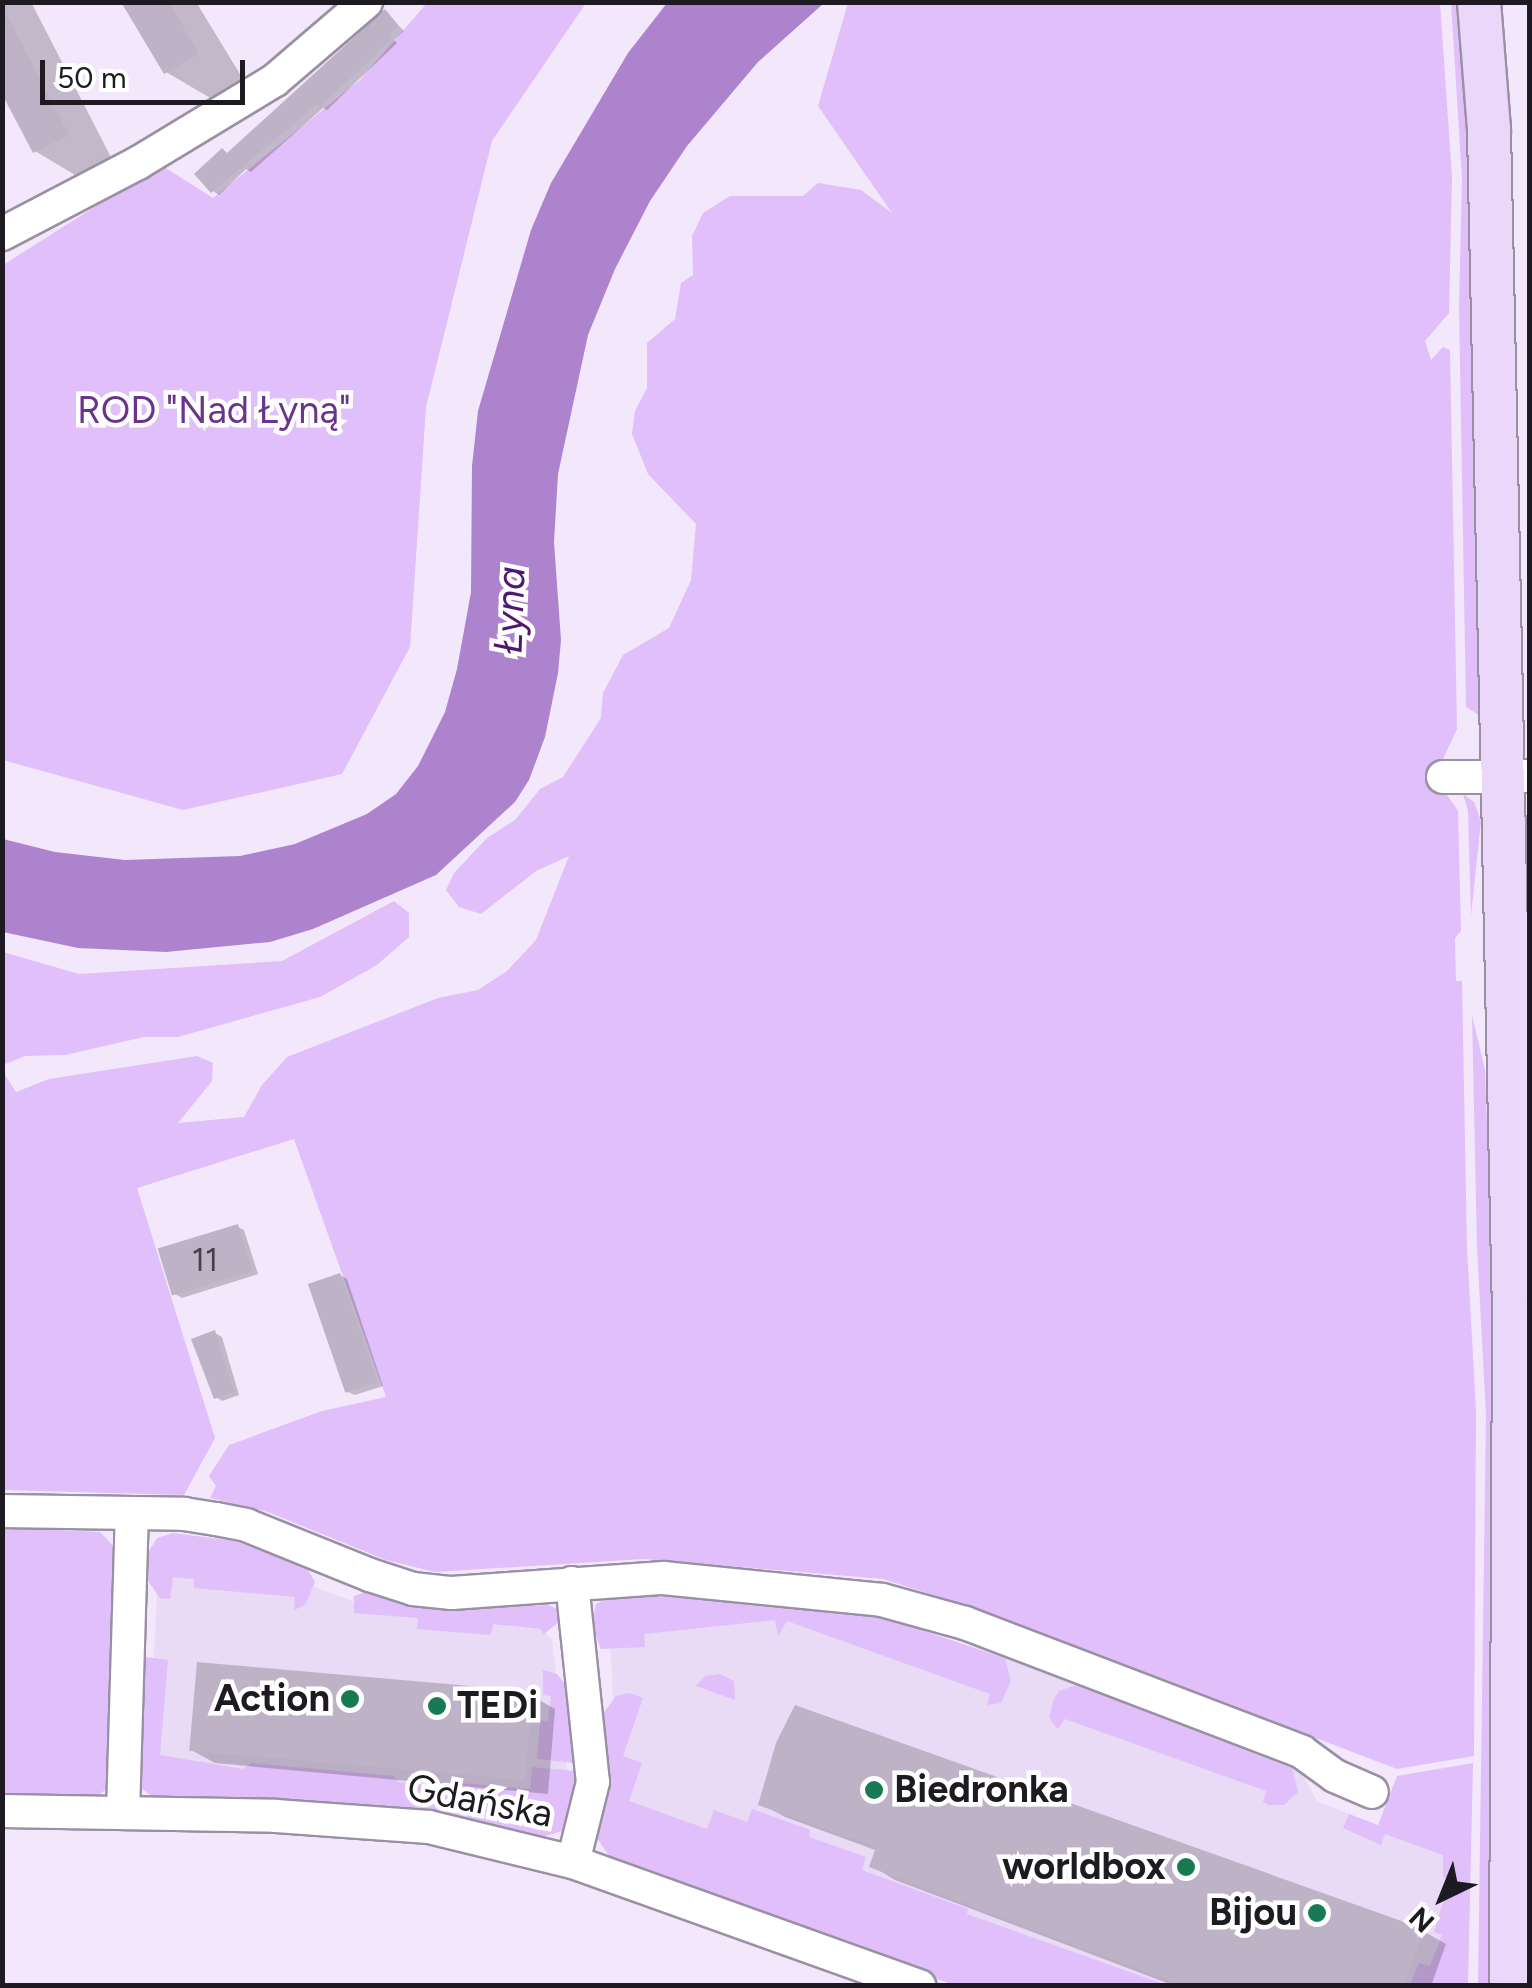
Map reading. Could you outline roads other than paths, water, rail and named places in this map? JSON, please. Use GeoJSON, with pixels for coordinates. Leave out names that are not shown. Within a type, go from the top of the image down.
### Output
{"type":"FeatureCollection","features":[{"type":"Feature","properties":{"kind":"main road"},"geometry":{"type":"LineString","coordinates":[[1479,2],[1489,130],[1517,776],[1509,1981]]}},
{"type":"Feature","properties":{"kind":"street"},"geometry":{"type":"LineString","coordinates":[[2,234],[138,163],[275,80],[366,2]]}},
{"type":"Feature","properties":{"kind":"street"},"geometry":{"type":"LineString","coordinates":[[1444,777],[1517,776]]}},
{"type":"Feature","properties":{"kind":"street"},"geometry":{"type":"LineString","coordinates":[[2,1511],[184,1514],[246,1525],[414,1588],[482,1593],[635,1578],[834,1592],[913,1607],[1302,1752],[1335,1776],[1372,1792]]}},
{"type":"Feature","properties":{"kind":"street"},"geometry":{"type":"LineString","coordinates":[[123,1813],[132,1515]]}},
{"type":"Feature","properties":{"kind":"street"},"geometry":{"type":"LineString","coordinates":[[572,1583],[593,1782],[573,1862]]}},
{"type":"Feature","properties":{"kind":"street","name":"Gdańska"},"geometry":{"type":"LineString","coordinates":[[2,1811],[399,1824],[484,1838],[573,1862],[920,1986]]}},
{"type":"Feature","properties":{"kind":"water","name":"Łyna"},"geometry":{"type":"Polygon","coordinates":[[[667,3],[824,3],[758,62],[687,146],[650,201],[615,269],[588,335],[558,474],[554,542],[561,640],[558,673],[545,737],[529,780],[515,802],[436,875],[313,929],[270,942],[166,952],[78,948],[3,932],[3,839],[55,852],[125,860],[240,856],[295,844],[367,814],[396,794],[418,766],[445,712],[457,669],[471,592],[472,466],[478,411],[531,230],[551,183],[628,53],[667,3]]]}},
{"type":"Feature","properties":{"kind":"place","name":"Action"},"geometry":{"type":"Point","coordinates":[350,1699]}},
{"type":"Feature","properties":{"kind":"place","name":"TEDi"},"geometry":{"type":"Point","coordinates":[437,1706]}},
{"type":"Feature","properties":{"kind":"place","name":"Biedronka"},"geometry":{"type":"Point","coordinates":[874,1790]}},
{"type":"Feature","properties":{"kind":"place","name":"worldbox"},"geometry":{"type":"Point","coordinates":[1186,1867]}},
{"type":"Feature","properties":{"kind":"place","name":"Bijou"},"geometry":{"type":"Point","coordinates":[1317,1913]}},
{"type":"Feature","properties":{"kind":"park label","name":"ROD \"Nad Łyną\""},"geometry":{"type":"Point","coordinates":[214,411]}}]}
